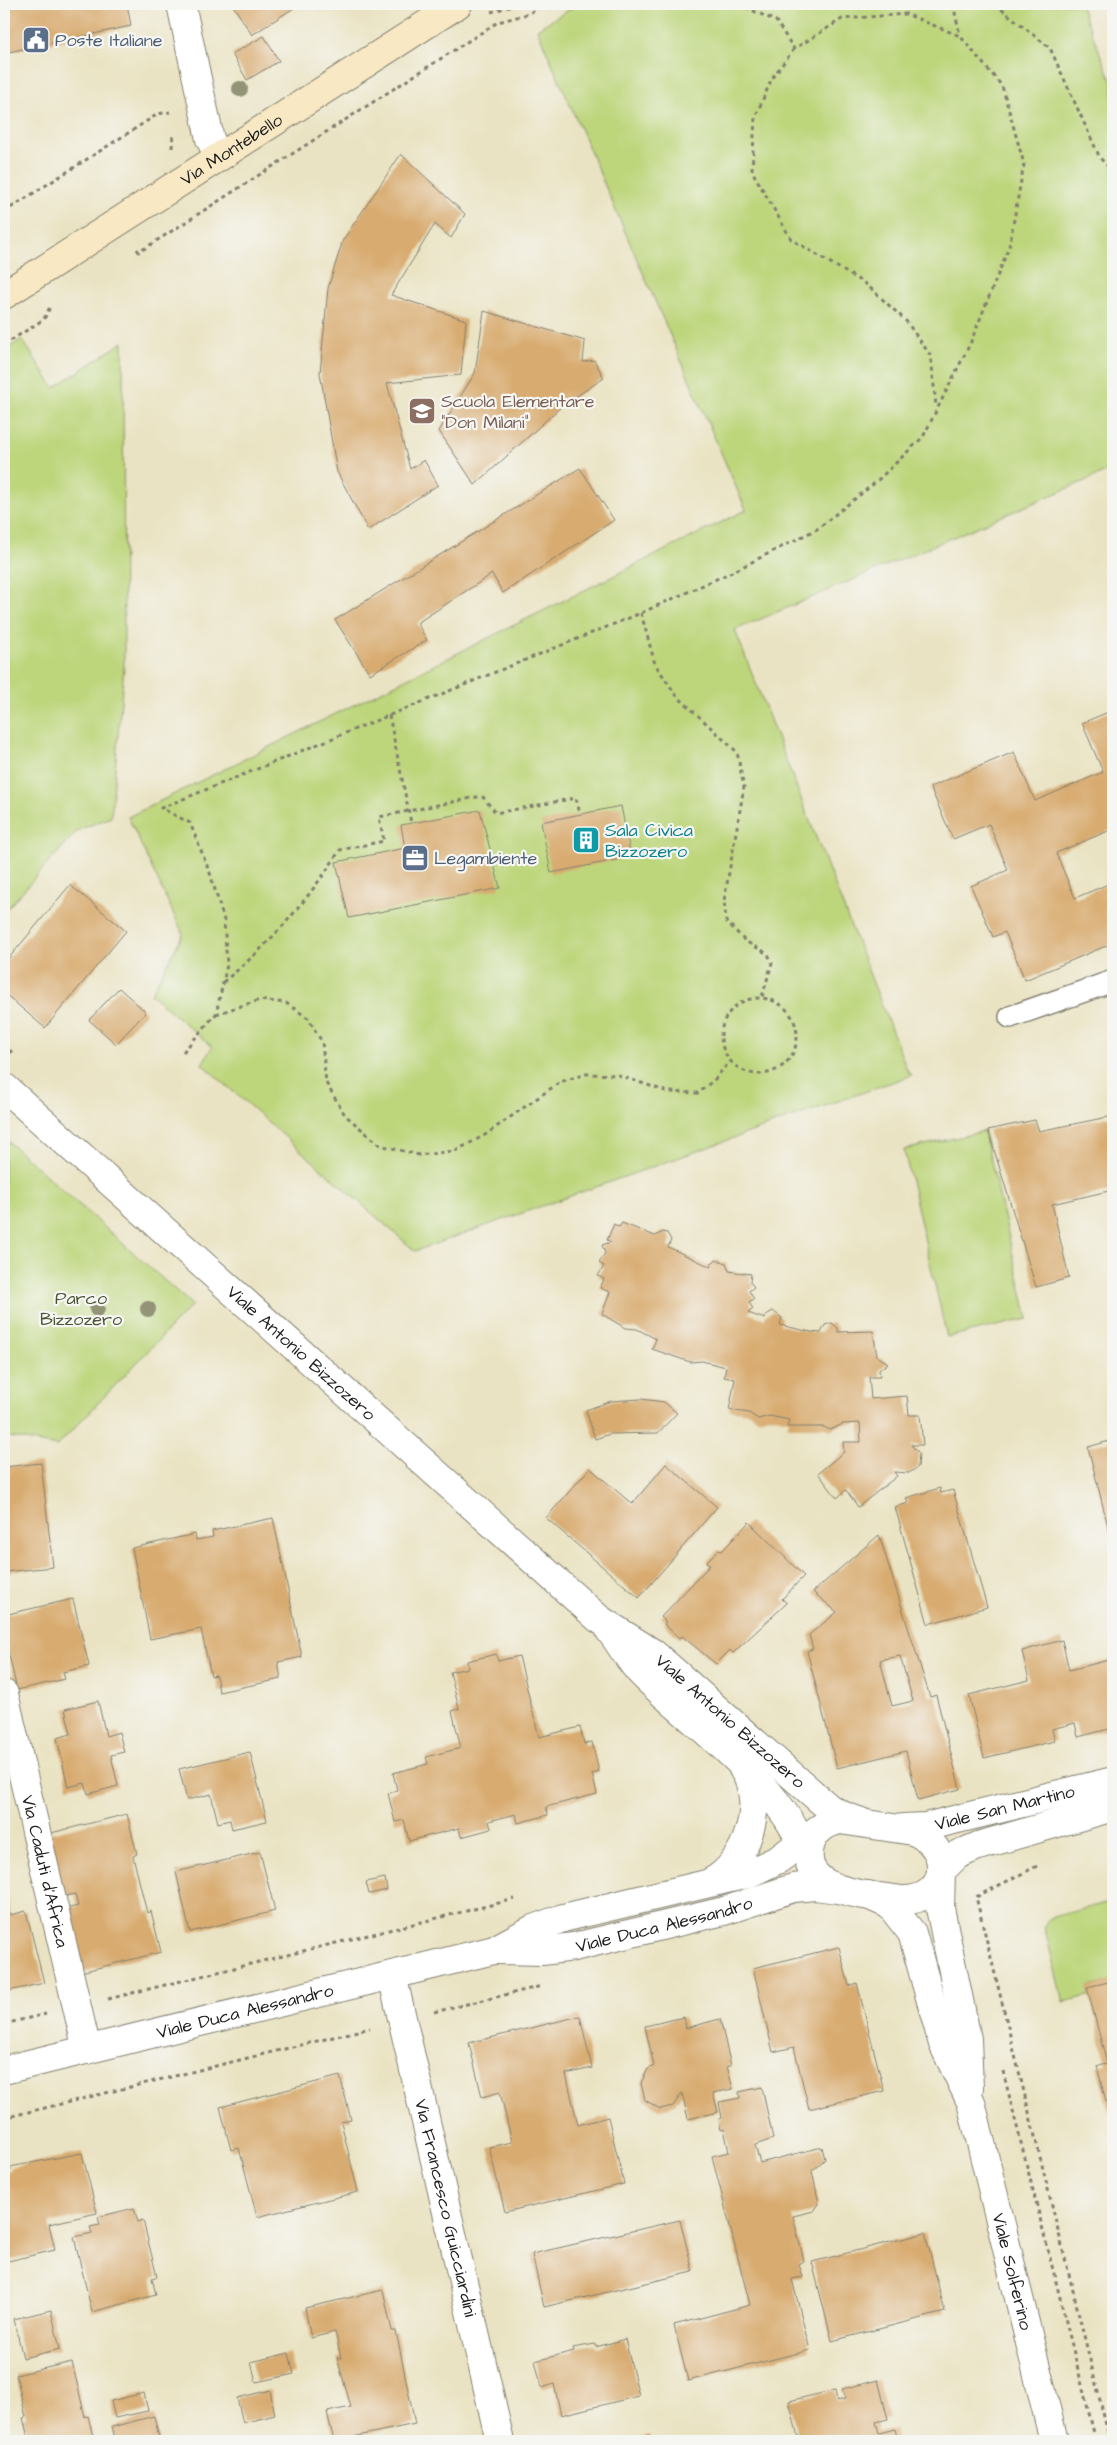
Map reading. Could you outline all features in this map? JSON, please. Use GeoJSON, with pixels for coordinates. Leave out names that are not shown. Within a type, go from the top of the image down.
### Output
{"type":"FeatureCollection","features":[{"type":"Feature","properties":{"kind":"street"},"geometry":{"type":"LineString","coordinates":[[181,4],[210,138],[218,157]]}},
{"type":"Feature","properties":{"kind":"street","name":"Via Montebello"},"geometry":{"type":"LineString","coordinates":[[4,295],[458,4]]}},
{"type":"Feature","properties":{"kind":"street","name":"Viale Antonio Bizzozero"},"geometry":{"type":"LineString","coordinates":[[4,1087],[599,1619],[653,1654],[823,1803],[844,1816],[861,1822]]}},
{"type":"Feature","properties":{"kind":"street","name":"Viale Antonio Bizzozero"},"geometry":{"type":"LineString","coordinates":[[599,1619],[638,1670],[738,1762],[775,1800],[810,1843],[812,1870],[828,1886],[838,1890]]}},
{"type":"Feature","properties":{"kind":"street","name":"Via Caduti d'Africa"},"geometry":{"type":"LineString","coordinates":[[4,1694],[87,2050]]}},
{"type":"Feature","properties":{"kind":"street","name":"Viale Antonio Bizzozero"},"geometry":{"type":"LineString","coordinates":[[703,1885],[718,1879],[730,1869],[740,1853],[748,1834],[753,1796],[746,1774],[738,1762]]}},
{"type":"Feature","properties":{"kind":"street","name":"Viale San Martino"},"geometry":{"type":"LineString","coordinates":[[896,1828],[925,1827],[1113,1781]]}},
{"type":"Feature","properties":{"kind":"street","name":"Viale San Martino"},"geometry":{"type":"LineString","coordinates":[[868,1895],[912,1901],[932,1891],[941,1871],[952,1859],[966,1850],[1001,1838],[1113,1808]]}},
{"type":"Feature","properties":{"kind":"street","name":"Viale Duca Alessandro"},"geometry":{"type":"LineString","coordinates":[[486,1952],[509,1943],[543,1924],[759,1870],[810,1843],[829,1822],[840,1820],[861,1822]]}},
{"type":"Feature","properties":{"kind":"street"},"geometry":{"type":"LineString","coordinates":[[861,1822],[896,1828]]}},
{"type":"Feature","properties":{"kind":"street","name":"Viale Solferino"},"geometry":{"type":"LineString","coordinates":[[896,1828],[913,1831],[932,1842],[942,1860],[940,1908],[967,2039],[971,2102],[1054,2441]]}},
{"type":"Feature","properties":{"kind":"street","name":"Viale Duca Alessandro"},"geometry":{"type":"LineString","coordinates":[[4,2070],[486,1952],[504,1950],[542,1951],[574,1947],[724,1911],[793,1888],[815,1886],[868,1895]]}},
{"type":"Feature","properties":{"kind":"street","name":"Viale Solferino"},"geometry":{"type":"LineString","coordinates":[[868,1895],[890,1905],[912,1933],[943,2044],[971,2102]]}},
{"type":"Feature","properties":{"kind":"street","name":"Via Francesco Guicciardini"},"geometry":{"type":"LineString","coordinates":[[392,1975],[500,2441]]}},
{"type":"Feature","properties":{"kind":"lane"},"geometry":{"type":"LineString","coordinates":[[1010,1017],[1113,981]]}},
{"type":"Feature","properties":{"kind":"path"},"geometry":{"type":"LineString","coordinates":[[133,243],[139,252],[498,22],[528,14],[544,4]]}},
{"type":"Feature","properties":{"kind":"path"},"geometry":{"type":"LineString","coordinates":[[738,4],[776,21],[794,49]]}},
{"type":"Feature","properties":{"kind":"path"},"geometry":{"type":"LineString","coordinates":[[183,1052],[216,1014],[227,965],[224,920],[210,873],[190,823],[162,808],[641,613],[732,572],[817,529],[876,482],[923,437],[936,407],[970,344],[1009,247],[1024,164],[1002,86],[960,36],[953,4]]}},
{"type":"Feature","properties":{"kind":"path"},"geometry":{"type":"LineString","coordinates":[[995,4],[1050,48],[1100,158],[1113,172]]}},
{"type":"Feature","properties":{"kind":"path"},"geometry":{"type":"LineString","coordinates":[[936,407],[931,356],[906,321],[867,285],[791,239],[752,171],[756,118],[772,78],[794,49],[842,19],[906,14],[960,36]]}},
{"type":"Feature","properties":{"kind":"path"},"geometry":{"type":"LineString","coordinates":[[4,212],[158,114],[171,112]]}},
{"type":"Feature","properties":{"kind":"path"},"geometry":{"type":"LineString","coordinates":[[4,345],[44,319],[50,307]]}},
{"type":"Feature","properties":{"kind":"path"},"geometry":{"type":"LineString","coordinates":[[641,613],[654,664],[676,695],[737,752],[744,788],[724,901],[726,921],[745,941],[768,954],[772,963],[762,997]]}},
{"type":"Feature","properties":{"kind":"path"},"geometry":{"type":"LineString","coordinates":[[389,715],[411,823]]}},
{"type":"Feature","properties":{"kind":"path"},"geometry":{"type":"LineString","coordinates":[[223,982],[252,960],[286,925],[340,850],[384,841],[379,817],[482,796],[496,813],[576,798],[580,814]]}},
{"type":"Feature","properties":{"kind":"path"},"geometry":{"type":"LineString","coordinates":[[762,997],[774,1000],[784,1007],[792,1017],[796,1028],[797,1040],[793,1052],[786,1062],[776,1070],[764,1074],[740,1069],[730,1061],[722,1044],[722,1025],[728,1013],[737,1004],[749,998],[762,997]]}},
{"type":"Feature","properties":{"kind":"path"},"geometry":{"type":"LineString","coordinates":[[216,1014],[260,1000],[286,1003],[308,1018],[322,1042],[326,1083],[345,1115],[380,1145],[419,1155],[455,1151],[485,1135],[560,1082],[586,1074],[618,1075],[668,1092],[698,1093],[715,1079],[730,1061]]}},
{"type":"Feature","properties":{"kind":"path"},"geometry":{"type":"LineString","coordinates":[[4,1044],[17,1059]]}},
{"type":"Feature","properties":{"kind":"path"},"geometry":{"type":"LineString","coordinates":[[1044,1826],[1052,1858]]}},
{"type":"Feature","properties":{"kind":"path"},"geometry":{"type":"LineString","coordinates":[[1034,1862],[1052,1858]]}},
{"type":"Feature","properties":{"kind":"path"},"geometry":{"type":"LineString","coordinates":[[1052,1858],[976,1897],[1110,2441]]}},
{"type":"Feature","properties":{"kind":"path"},"geometry":{"type":"LineString","coordinates":[[4,2024],[525,1897]]}},
{"type":"Feature","properties":{"kind":"path"},"geometry":{"type":"LineString","coordinates":[[4,2118],[546,1984]]}},
{"type":"Feature","properties":{"kind":"green space"},"geometry":{"type":"Polygon","coordinates":[[[578,4],[1080,4],[1113,85],[1113,469],[735,630],[908,1072],[912,1075],[415,1251],[202,1064],[212,1047],[151,994],[183,934],[128,817],[746,510],[537,29],[578,4]]]}},
{"type":"Feature","properties":{"kind":"green space"},"geometry":{"type":"Polygon","coordinates":[[[22,339],[54,388],[123,342],[124,667],[111,817],[78,830],[4,912],[4,351],[22,339]]]}},
{"type":"Feature","properties":{"kind":"green space"},"geometry":{"type":"Polygon","coordinates":[[[984,1131],[1028,1319],[947,1337],[904,1150],[984,1131]]]}},
{"type":"Feature","properties":{"kind":"green space","name":"Parco Bizzozero"},"geometry":{"type":"Polygon","coordinates":[[[4,1138],[192,1305],[57,1446],[4,1436],[4,1138]]]}},
{"type":"Feature","properties":{"kind":"green space"},"geometry":{"type":"Polygon","coordinates":[[[1113,1901],[1113,1981],[1088,1987],[1089,1996],[1063,2002],[1044,1926],[1049,1918],[1113,1901]]]}},
{"type":"Feature","properties":{"kind":"building","name":"Poste Italiane"},"geometry":{"type":"Polygon","coordinates":[[[4,4],[127,4],[131,26],[4,53],[4,4]]]}},
{"type":"Feature","properties":{"kind":"building"},"geometry":{"type":"Polygon","coordinates":[[[232,4],[300,4],[252,35],[232,4]]]}},
{"type":"Feature","properties":{"kind":"building"},"geometry":{"type":"Polygon","coordinates":[[[264,36],[279,61],[247,80],[232,54],[264,36]]]}},
{"type":"Feature","properties":{"kind":"building"},"geometry":{"type":"Polygon","coordinates":[[[401,154],[465,214],[451,238],[435,224],[391,295],[466,320],[461,375],[387,383],[410,469],[424,460],[438,485],[368,530],[337,472],[320,373],[328,288],[343,240],[401,154]]]}},
{"type":"Feature","properties":{"kind":"building"},"geometry":{"type":"Polygon","coordinates":[[[484,311],[585,341],[583,362],[594,360],[604,378],[563,405],[475,485],[439,431],[475,373],[484,311]]]}},
{"type":"Feature","properties":{"kind":"building"},"geometry":{"type":"Polygon","coordinates":[[[580,468],[614,520],[503,593],[492,574],[417,623],[427,640],[370,674],[335,620],[580,468]]]}},
{"type":"Feature","properties":{"kind":"building"},"geometry":{"type":"Polygon","coordinates":[[[1113,710],[1113,829],[1056,853],[1075,898],[1113,882],[1113,943],[1025,980],[1005,932],[993,937],[971,886],[1008,870],[989,824],[953,839],[930,787],[1014,752],[1035,801],[1103,772],[1082,723],[1113,710]]]}},
{"type":"Feature","properties":{"kind":"building","name":"Sala Civica Bizzozero"},"geometry":{"type":"Polygon","coordinates":[[[621,806],[631,857],[551,873],[541,822],[621,806]]]}},
{"type":"Feature","properties":{"kind":"building"},"geometry":{"type":"Polygon","coordinates":[[[480,810],[500,888],[349,918],[336,862],[405,848],[401,825],[480,810]]]}},
{"type":"Feature","properties":{"kind":"building"},"geometry":{"type":"Polygon","coordinates":[[[70,885],[126,931],[45,1028],[4,993],[4,964],[70,885]]]}},
{"type":"Feature","properties":{"kind":"building"},"geometry":{"type":"Polygon","coordinates":[[[119,988],[146,1012],[116,1044],[89,1020],[119,988]]]}},
{"type":"Feature","properties":{"kind":"building"},"geometry":{"type":"Polygon","coordinates":[[[1113,1116],[1113,1190],[1052,1204],[1069,1278],[1036,1287],[988,1130],[1035,1120],[1039,1131],[1113,1116]]]}},
{"type":"Feature","properties":{"kind":"building"},"geometry":{"type":"Polygon","coordinates":[[[622,1223],[655,1236],[663,1232],[667,1233],[671,1240],[668,1247],[711,1267],[711,1263],[717,1260],[726,1263],[729,1271],[751,1274],[750,1282],[754,1287],[749,1291],[754,1299],[749,1302],[753,1309],[748,1313],[765,1319],[766,1315],[773,1311],[782,1318],[780,1325],[811,1332],[821,1333],[825,1325],[832,1323],[838,1328],[838,1332],[873,1331],[877,1356],[888,1363],[879,1370],[880,1377],[869,1377],[871,1399],[907,1396],[909,1415],[920,1415],[923,1445],[911,1445],[919,1453],[918,1467],[909,1473],[894,1472],[897,1476],[858,1507],[846,1490],[837,1498],[818,1473],[844,1452],[843,1442],[861,1442],[860,1423],[843,1424],[830,1430],[824,1427],[787,1427],[789,1420],[770,1416],[758,1419],[749,1413],[729,1410],[735,1379],[724,1377],[726,1367],[702,1361],[690,1362],[652,1349],[656,1339],[637,1329],[625,1328],[602,1314],[610,1292],[600,1288],[604,1279],[598,1276],[604,1266],[599,1263],[605,1253],[602,1245],[611,1242],[607,1240],[614,1224],[619,1227],[622,1223]]]}},
{"type":"Feature","properties":{"kind":"building"},"geometry":{"type":"Polygon","coordinates":[[[641,1399],[664,1402],[677,1413],[658,1433],[610,1434],[595,1439],[586,1410],[611,1401],[641,1399]]]}},
{"type":"Feature","properties":{"kind":"building"},"geometry":{"type":"Polygon","coordinates":[[[1113,1440],[1113,1546],[1088,1447],[1113,1440]]]}},
{"type":"Feature","properties":{"kind":"building"},"geometry":{"type":"Polygon","coordinates":[[[41,1463],[53,1567],[4,1572],[4,1467],[41,1463]]]}},
{"type":"Feature","properties":{"kind":"building"},"geometry":{"type":"Polygon","coordinates":[[[666,1464],[717,1507],[639,1598],[546,1518],[590,1468],[632,1504],[666,1464]]]}},
{"type":"Feature","properties":{"kind":"building"},"geometry":{"type":"Polygon","coordinates":[[[940,1488],[941,1493],[953,1490],[987,1607],[928,1624],[895,1507],[908,1503],[906,1498],[940,1488]]]}},
{"type":"Feature","properties":{"kind":"building"},"geometry":{"type":"Polygon","coordinates":[[[273,1518],[302,1657],[278,1662],[281,1679],[219,1692],[216,1675],[211,1676],[201,1629],[150,1639],[132,1548],[195,1534],[196,1540],[213,1537],[212,1531],[273,1518]]]}},
{"type":"Feature","properties":{"kind":"building"},"geometry":{"type":"Polygon","coordinates":[[[749,1522],[804,1576],[782,1599],[787,1603],[733,1653],[730,1650],[716,1664],[682,1636],[679,1638],[664,1624],[666,1622],[661,1617],[710,1565],[706,1562],[718,1550],[722,1551],[749,1522]]]}},
{"type":"Feature","properties":{"kind":"building"},"geometry":{"type":"Polygon","coordinates":[[[879,1535],[930,1697],[936,1695],[960,1789],[918,1800],[906,1751],[837,1768],[807,1651],[813,1649],[809,1635],[837,1612],[813,1592],[879,1535]],[[900,1656],[880,1660],[892,1706],[913,1701],[900,1656]]]}},
{"type":"Feature","properties":{"kind":"building"},"geometry":{"type":"Polygon","coordinates":[[[73,1599],[89,1666],[63,1672],[65,1679],[17,1690],[4,1633],[4,1615],[73,1599]]]}},
{"type":"Feature","properties":{"kind":"building"},"geometry":{"type":"Polygon","coordinates":[[[1062,1640],[1069,1670],[1113,1659],[1113,1728],[1078,1737],[1075,1723],[1052,1729],[1055,1741],[984,1758],[969,1695],[1029,1680],[1022,1651],[1062,1640]]]}},
{"type":"Feature","properties":{"kind":"building"},"geometry":{"type":"Polygon","coordinates":[[[496,1654],[498,1661],[519,1656],[539,1737],[580,1727],[584,1744],[592,1742],[599,1772],[592,1774],[597,1794],[546,1807],[548,1815],[518,1823],[516,1814],[489,1821],[491,1829],[461,1837],[459,1828],[409,1841],[404,1820],[395,1822],[388,1793],[397,1790],[393,1773],[428,1764],[426,1757],[461,1748],[452,1711],[459,1709],[450,1672],[468,1668],[467,1661],[496,1654]]]}},
{"type":"Feature","properties":{"kind":"building"},"geometry":{"type":"Polygon","coordinates":[[[98,1701],[106,1736],[119,1732],[124,1752],[111,1755],[118,1786],[88,1794],[85,1783],[68,1787],[57,1738],[71,1734],[65,1709],[98,1701]]]}},
{"type":"Feature","properties":{"kind":"building"},"geometry":{"type":"Polygon","coordinates":[[[250,1752],[267,1821],[232,1829],[230,1820],[218,1823],[211,1794],[187,1800],[179,1769],[250,1752]]]}},
{"type":"Feature","properties":{"kind":"building"},"geometry":{"type":"Polygon","coordinates":[[[127,1814],[137,1854],[133,1856],[147,1913],[151,1911],[161,1952],[81,1972],[65,1909],[78,1906],[75,1894],[62,1897],[47,1834],[127,1814]]]}},
{"type":"Feature","properties":{"kind":"building"},"geometry":{"type":"Polygon","coordinates":[[[260,1852],[275,1911],[190,1932],[176,1872],[260,1852]]]}},
{"type":"Feature","properties":{"kind":"building"},"geometry":{"type":"Polygon","coordinates":[[[4,1872],[10,1915],[26,1911],[44,1983],[4,1992],[4,1872]]]}},
{"type":"Feature","properties":{"kind":"building"},"geometry":{"type":"Polygon","coordinates":[[[385,1878],[387,1890],[369,1894],[366,1882],[385,1878]]]}},
{"type":"Feature","properties":{"kind":"building"},"geometry":{"type":"Polygon","coordinates":[[[839,1947],[849,1986],[857,1983],[884,2091],[809,2109],[794,2047],[773,2052],[753,1968],[839,1947]]]}},
{"type":"Feature","properties":{"kind":"building"},"geometry":{"type":"Polygon","coordinates":[[[1113,1981],[1113,2116],[1112,2113],[1109,2114],[1097,2066],[1107,2064],[1087,1987],[1113,1981]]]}},
{"type":"Feature","properties":{"kind":"building"},"geometry":{"type":"Polygon","coordinates":[[[580,2016],[592,2068],[566,2074],[578,2125],[608,2117],[624,2184],[505,2212],[489,2147],[512,2142],[500,2092],[482,2097],[469,2043],[580,2016]]]}},
{"type":"Feature","properties":{"kind":"building"},"geometry":{"type":"Polygon","coordinates":[[[684,2017],[686,2028],[720,2019],[731,2066],[727,2066],[733,2089],[713,2093],[718,2112],[688,2119],[682,2093],[673,2106],[660,2109],[645,2100],[641,2083],[648,2069],[654,2066],[645,2026],[684,2017]]]}},
{"type":"Feature","properties":{"kind":"building"},"geometry":{"type":"Polygon","coordinates":[[[340,2076],[351,2120],[341,2122],[358,2192],[257,2217],[239,2148],[231,2150],[220,2107],[340,2076]]]}},
{"type":"Feature","properties":{"kind":"building"},"geometry":{"type":"Polygon","coordinates":[[[762,2087],[773,2139],[755,2145],[760,2163],[822,2147],[825,2159],[812,2171],[819,2204],[814,2211],[793,2216],[804,2261],[799,2264],[803,2277],[792,2279],[810,2350],[688,2381],[674,2325],[750,2305],[712,2156],[729,2152],[724,2129],[721,2130],[719,2119],[722,2118],[719,2102],[740,2098],[739,2092],[762,2087]]]}},
{"type":"Feature","properties":{"kind":"building"},"geometry":{"type":"Polygon","coordinates":[[[82,2153],[97,2213],[49,2224],[55,2250],[4,2262],[4,2171],[11,2170],[10,2167],[82,2153]]]}},
{"type":"Feature","properties":{"kind":"building"},"geometry":{"type":"Polygon","coordinates":[[[134,2208],[138,2222],[143,2220],[157,2277],[152,2278],[156,2295],[92,2312],[74,2237],[92,2233],[90,2227],[100,2225],[98,2217],[134,2208]]]}},
{"type":"Feature","properties":{"kind":"building"},"geometry":{"type":"Polygon","coordinates":[[[680,2220],[693,2272],[544,2307],[532,2254],[680,2220]]]}},
{"type":"Feature","properties":{"kind":"building"},"geometry":{"type":"Polygon","coordinates":[[[925,2233],[945,2312],[832,2341],[812,2262],[925,2233]]]}},
{"type":"Feature","properties":{"kind":"building"},"geometry":{"type":"Polygon","coordinates":[[[383,2290],[392,2331],[396,2331],[415,2424],[334,2441],[327,2412],[351,2407],[337,2358],[341,2358],[335,2332],[311,2338],[305,2308],[383,2290]]]}},
{"type":"Feature","properties":{"kind":"building"},"geometry":{"type":"Polygon","coordinates":[[[51,2310],[60,2349],[23,2358],[14,2319],[51,2310]]]}},
{"type":"Feature","properties":{"kind":"building"},"geometry":{"type":"Polygon","coordinates":[[[625,2339],[639,2396],[561,2415],[554,2384],[542,2388],[535,2361],[574,2351],[573,2348],[595,2344],[596,2347],[625,2339]]]}},
{"type":"Feature","properties":{"kind":"building"},"geometry":{"type":"Polygon","coordinates":[[[289,2353],[294,2374],[256,2382],[251,2362],[289,2353]]]}},
{"type":"Feature","properties":{"kind":"building"},"geometry":{"type":"Polygon","coordinates":[[[72,2362],[85,2417],[88,2416],[94,2441],[29,2441],[23,2418],[26,2417],[16,2375],[72,2362]]]}},
{"type":"Feature","properties":{"kind":"building"},"geometry":{"type":"Polygon","coordinates":[[[878,2380],[888,2419],[876,2422],[879,2433],[895,2429],[898,2441],[799,2441],[789,2401],[835,2390],[837,2401],[845,2399],[842,2389],[878,2380]]]}},
{"type":"Feature","properties":{"kind":"building"},"geometry":{"type":"Polygon","coordinates":[[[270,2390],[275,2415],[243,2423],[237,2398],[270,2390]]]}},
{"type":"Feature","properties":{"kind":"building"},"geometry":{"type":"Polygon","coordinates":[[[144,2393],[148,2411],[115,2418],[111,2401],[144,2393]]]}},
{"type":"Feature","properties":{"kind":"building"},"geometry":{"type":"Polygon","coordinates":[[[154,2416],[160,2441],[116,2441],[112,2427],[154,2416]]]}},
{"type":"Feature","properties":{"kind":"building"},"geometry":{"type":"Polygon","coordinates":[[[649,2435],[651,2441],[627,2441],[649,2435]]]}},
{"type":"Feature","properties":{"kind":"place","name":"Poste Italiane"},"geometry":{"type":"Point","coordinates":[36,40]}},
{"type":"Feature","properties":{"kind":"place","name":"Scuola Elementare \"Don Milani\""},"geometry":{"type":"Point","coordinates":[422,411]}},
{"type":"Feature","properties":{"kind":"place","name":"Sala Civica Bizzozero"},"geometry":{"type":"Point","coordinates":[586,840]}},
{"type":"Feature","properties":{"kind":"place","name":"Legambiente"},"geometry":{"type":"Point","coordinates":[415,858]}}]}
